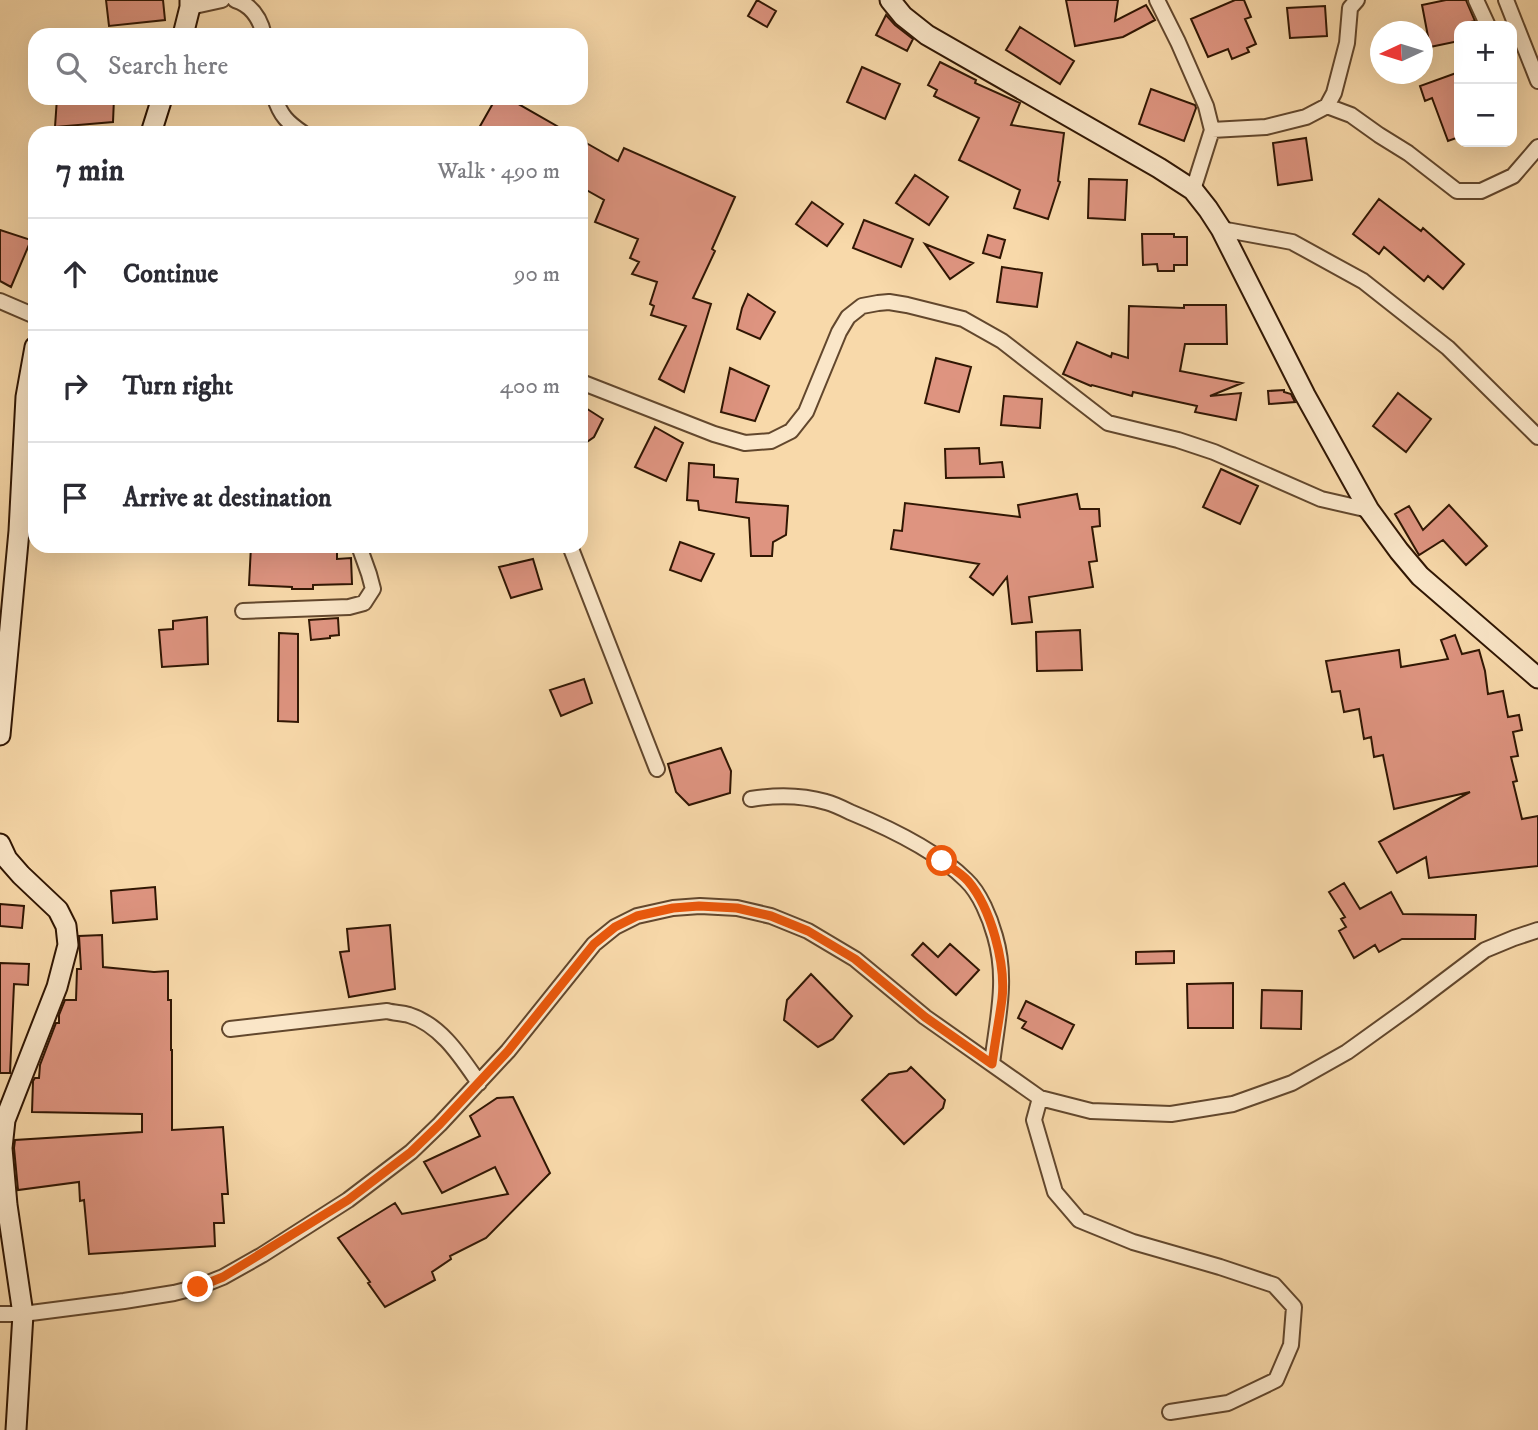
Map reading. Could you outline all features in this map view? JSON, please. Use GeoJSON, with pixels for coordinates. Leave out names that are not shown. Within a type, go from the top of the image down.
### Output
{"type":"FeatureCollection","features":[{"type":"Feature","properties":{"kind":"street"},"geometry":{"type":"LineString","coordinates":[[234,0],[245,3],[257,16],[261,28]]}},
{"type":"Feature","properties":{"kind":"street"},"geometry":{"type":"LineString","coordinates":[[890,0],[903,16],[927,35],[1193,190],[1221,229],[1305,395],[1369,510],[1420,576],[1538,678]]}},
{"type":"Feature","properties":{"kind":"street"},"geometry":{"type":"LineString","coordinates":[[1157,0],[1206,106],[1212,130],[1193,190]]}},
{"type":"Feature","properties":{"kind":"street"},"geometry":{"type":"LineString","coordinates":[[1212,130],[1266,127],[1306,117],[1327,106],[1335,93],[1347,43],[1350,8],[1357,0]]}},
{"type":"Feature","properties":{"kind":"street"},"geometry":{"type":"LineString","coordinates":[[1476,0],[1486,21]]}},
{"type":"Feature","properties":{"kind":"street"},"geometry":{"type":"LineString","coordinates":[[188,28],[205,2]]}},
{"type":"Feature","properties":{"kind":"street"},"geometry":{"type":"LineString","coordinates":[[1511,2],[1519,52],[1538,81]]}},
{"type":"Feature","properties":{"kind":"street"},"geometry":{"type":"LineString","coordinates":[[153,126],[160,105]]}},
{"type":"Feature","properties":{"kind":"street"},"geometry":{"type":"LineString","coordinates":[[277,105],[280,114],[293,126]]}},
{"type":"Feature","properties":{"kind":"street"},"geometry":{"type":"LineString","coordinates":[[1327,106],[1351,115],[1408,153],[1457,191],[1481,191],[1513,176],[1538,147]]}},
{"type":"Feature","properties":{"kind":"street"},"geometry":{"type":"LineString","coordinates":[[1221,229],[1292,242],[1363,281],[1448,348],[1538,437]]}},
{"type":"Feature","properties":{"kind":"street"},"geometry":{"type":"LineString","coordinates":[[0,302],[28,313]]}},
{"type":"Feature","properties":{"kind":"street"},"geometry":{"type":"LineString","coordinates":[[588,385],[714,434],[745,443],[771,441],[791,431],[806,412],[839,332],[848,317],[862,306],[878,303],[898,304],[963,319],[1002,341],[1108,423],[1214,452],[1321,499],[1369,510]]}},
{"type":"Feature","properties":{"kind":"street"},"geometry":{"type":"LineString","coordinates":[[0,735],[19,531],[28,386]]}},
{"type":"Feature","properties":{"kind":"street"},"geometry":{"type":"LineString","coordinates":[[243,611],[349,607],[364,603],[373,589],[362,553]]}},
{"type":"Feature","properties":{"kind":"street"},"geometry":{"type":"LineString","coordinates":[[573,553],[657,769]]}},
{"type":"Feature","properties":{"kind":"street"},"geometry":{"type":"LineString","coordinates":[[751,799],[769,796],[826,802],[891,830],[930,853],[967,881],[986,911],[996,939],[1001,967],[1002,997],[992,1064]]}},
{"type":"Feature","properties":{"kind":"street"},"geometry":{"type":"LineString","coordinates":[[0,844],[7,859],[21,875],[58,910],[66,926],[68,945],[57,987],[5,1120],[2,1148],[7,1205],[23,1314],[16,1430]]}},
{"type":"Feature","properties":{"kind":"street"},"geometry":{"type":"LineString","coordinates":[[0,1314],[23,1314],[124,1301],[198,1287],[223,1277],[348,1200],[411,1152],[479,1083],[594,944],[615,927],[637,916],[673,908],[699,906],[737,908],[771,916],[808,931],[855,959],[925,1017],[1040,1098],[1091,1111],[1171,1114],[1233,1104],[1292,1083],[1347,1052],[1485,950],[1538,930]]}},
{"type":"Feature","properties":{"kind":"street"},"geometry":{"type":"LineString","coordinates":[[230,1029],[387,1011],[410,1016],[428,1024],[460,1055],[479,1083]]}},
{"type":"Feature","properties":{"kind":"street"},"geometry":{"type":"LineString","coordinates":[[1040,1098],[1034,1120],[1055,1192],[1079,1220],[1133,1242],[1274,1284],[1294,1307],[1291,1345],[1276,1380],[1228,1403],[1170,1412]]}},
{"type":"Feature","properties":{"kind":"building"},"geometry":{"type":"Polygon","coordinates":[[[106,0],[163,0],[165,20],[109,26],[106,0]]]}},
{"type":"Feature","properties":{"kind":"building"},"geometry":{"type":"Polygon","coordinates":[[[757,0],[776,11],[767,27],[748,16],[757,0]]]}},
{"type":"Feature","properties":{"kind":"building"},"geometry":{"type":"Polygon","coordinates":[[[1066,0],[1118,0],[1115,21],[1146,5],[1155,20],[1123,37],[1075,46],[1066,0]]]}},
{"type":"Feature","properties":{"kind":"building"},"geometry":{"type":"Polygon","coordinates":[[[1235,0],[1244,0],[1251,17],[1245,19],[1256,44],[1247,48],[1249,52],[1232,59],[1228,49],[1208,57],[1191,19],[1235,0]]]}},
{"type":"Feature","properties":{"kind":"building"},"geometry":{"type":"Polygon","coordinates":[[[1446,0],[1466,0],[1475,21],[1454,21],[1454,42],[1433,46],[1433,21],[1425,21],[1422,5],[1446,0]]]}},
{"type":"Feature","properties":{"kind":"building"},"geometry":{"type":"Polygon","coordinates":[[[1325,6],[1327,36],[1290,38],[1287,8],[1325,6]]]}},
{"type":"Feature","properties":{"kind":"building"},"geometry":{"type":"Polygon","coordinates":[[[886,15],[913,39],[907,51],[876,35],[886,15]]]}},
{"type":"Feature","properties":{"kind":"building"},"geometry":{"type":"Polygon","coordinates":[[[1020,27],[1074,61],[1060,84],[1006,50],[1020,27]]]}},
{"type":"Feature","properties":{"kind":"building"},"geometry":{"type":"Polygon","coordinates":[[[940,62],[976,80],[975,83],[1020,103],[1011,125],[1064,133],[1060,182],[1048,219],[1014,208],[1020,190],[959,160],[979,118],[934,96],[937,90],[928,85],[940,62]]]}},
{"type":"Feature","properties":{"kind":"building"},"geometry":{"type":"Polygon","coordinates":[[[862,67],[900,84],[885,119],[847,102],[862,67]]]}},
{"type":"Feature","properties":{"kind":"building"},"geometry":{"type":"Polygon","coordinates":[[[1454,74],[1454,139],[1448,141],[1432,98],[1425,101],[1420,86],[1433,84],[1433,81],[1454,74]]]}},
{"type":"Feature","properties":{"kind":"building"},"geometry":{"type":"Polygon","coordinates":[[[1151,89],[1195,105],[1184,141],[1139,124],[1151,89]]]}},
{"type":"Feature","properties":{"kind":"building"},"geometry":{"type":"Polygon","coordinates":[[[57,105],[114,105],[113,122],[55,126],[57,105]]]}},
{"type":"Feature","properties":{"kind":"building"},"geometry":{"type":"Polygon","coordinates":[[[492,105],[520,105],[557,126],[480,126],[492,105]]]}},
{"type":"Feature","properties":{"kind":"building"},"geometry":{"type":"Polygon","coordinates":[[[1306,138],[1312,180],[1278,185],[1273,143],[1306,138]]]}},
{"type":"Feature","properties":{"kind":"building"},"geometry":{"type":"Polygon","coordinates":[[[588,144],[618,161],[624,148],[735,197],[712,249],[715,251],[693,298],[711,304],[684,392],[659,379],[686,326],[651,315],[654,306],[650,304],[657,282],[632,274],[639,262],[630,258],[638,239],[595,222],[604,200],[588,191],[588,144]]]}},
{"type":"Feature","properties":{"kind":"building"},"geometry":{"type":"Polygon","coordinates":[[[915,175],[948,197],[929,225],[896,203],[915,175]]]}},
{"type":"Feature","properties":{"kind":"building"},"geometry":{"type":"Polygon","coordinates":[[[1089,179],[1127,180],[1125,220],[1088,218],[1089,179]]]}},
{"type":"Feature","properties":{"kind":"building"},"geometry":{"type":"Polygon","coordinates":[[[1379,199],[1421,231],[1423,228],[1464,264],[1443,289],[1428,276],[1424,281],[1384,247],[1379,254],[1353,234],[1379,199]]]}},
{"type":"Feature","properties":{"kind":"building"},"geometry":{"type":"Polygon","coordinates":[[[812,202],[843,224],[827,246],[796,224],[812,202]]]}},
{"type":"Feature","properties":{"kind":"building"},"geometry":{"type":"Polygon","coordinates":[[[864,220],[913,239],[901,267],[853,248],[864,220]]]}},
{"type":"Feature","properties":{"kind":"building"},"geometry":{"type":"Polygon","coordinates":[[[0,230],[28,239],[28,247],[11,287],[0,281],[0,230]]]}},
{"type":"Feature","properties":{"kind":"building"},"geometry":{"type":"Polygon","coordinates":[[[1142,234],[1174,234],[1174,237],[1187,237],[1187,265],[1174,265],[1174,271],[1158,271],[1157,264],[1143,265],[1142,234]]]}},
{"type":"Feature","properties":{"kind":"building"},"geometry":{"type":"Polygon","coordinates":[[[988,235],[1005,240],[1000,258],[983,253],[988,235]]]}},
{"type":"Feature","properties":{"kind":"building"},"geometry":{"type":"Polygon","coordinates":[[[925,244],[973,263],[950,279],[925,244]]]}},
{"type":"Feature","properties":{"kind":"building"},"geometry":{"type":"Polygon","coordinates":[[[1002,267],[1042,273],[1037,307],[997,302],[1002,267]]]}},
{"type":"Feature","properties":{"kind":"building"},"geometry":{"type":"Polygon","coordinates":[[[748,294],[775,312],[760,339],[737,329],[748,294]]]}},
{"type":"Feature","properties":{"kind":"building"},"geometry":{"type":"Polygon","coordinates":[[[1184,305],[1226,305],[1227,344],[1185,344],[1180,371],[1242,383],[1210,396],[1241,393],[1236,420],[1195,412],[1197,406],[1133,392],[1132,396],[1091,386],[1063,374],[1077,342],[1111,357],[1112,353],[1128,358],[1129,306],[1184,308],[1184,305]]]}},
{"type":"Feature","properties":{"kind":"building"},"geometry":{"type":"Polygon","coordinates":[[[936,358],[971,367],[959,412],[925,403],[936,358]]]}},
{"type":"Feature","properties":{"kind":"building"},"geometry":{"type":"Polygon","coordinates":[[[730,368],[769,386],[755,421],[721,412],[730,368]]]}},
{"type":"Feature","properties":{"kind":"building"},"geometry":{"type":"Polygon","coordinates":[[[1284,390],[1291,394],[1295,402],[1269,404],[1268,391],[1284,390]]]}},
{"type":"Feature","properties":{"kind":"building"},"geometry":{"type":"Polygon","coordinates":[[[1398,393],[1431,419],[1406,452],[1373,426],[1398,393]]]}},
{"type":"Feature","properties":{"kind":"building"},"geometry":{"type":"Polygon","coordinates":[[[1004,396],[1042,399],[1040,428],[1001,425],[1004,396]]]}},
{"type":"Feature","properties":{"kind":"building"},"geometry":{"type":"Polygon","coordinates":[[[588,409],[603,419],[594,437],[588,441],[588,409]]]}},
{"type":"Feature","properties":{"kind":"building"},"geometry":{"type":"Polygon","coordinates":[[[655,427],[683,443],[666,481],[635,467],[655,427]]]}},
{"type":"Feature","properties":{"kind":"building"},"geometry":{"type":"Polygon","coordinates":[[[979,448],[980,464],[1002,462],[1004,477],[946,478],[945,449],[979,448]]]}},
{"type":"Feature","properties":{"kind":"building"},"geometry":{"type":"Polygon","coordinates":[[[689,463],[714,465],[714,477],[738,479],[736,502],[788,506],[786,535],[773,542],[772,556],[751,556],[749,518],[699,510],[698,501],[687,500],[689,463]]]}},
{"type":"Feature","properties":{"kind":"building"},"geometry":{"type":"Polygon","coordinates":[[[1221,469],[1258,486],[1240,524],[1203,507],[1221,469]]]}},
{"type":"Feature","properties":{"kind":"building"},"geometry":{"type":"Polygon","coordinates":[[[1077,494],[1080,509],[1099,509],[1100,526],[1092,527],[1097,561],[1089,562],[1093,587],[1029,597],[1032,622],[1012,624],[1007,577],[993,595],[970,577],[979,564],[891,549],[894,530],[902,531],[905,503],[1020,517],[1018,505],[1077,494]]]}},
{"type":"Feature","properties":{"kind":"building"},"geometry":{"type":"Polygon","coordinates":[[[1449,505],[1487,546],[1466,565],[1443,540],[1419,555],[1395,514],[1409,506],[1423,530],[1449,505]]]}},
{"type":"Feature","properties":{"kind":"building"},"geometry":{"type":"Polygon","coordinates":[[[680,542],[714,554],[701,581],[670,570],[680,542]]]}},
{"type":"Feature","properties":{"kind":"building"},"geometry":{"type":"Polygon","coordinates":[[[251,553],[337,553],[337,559],[351,558],[352,584],[313,585],[313,589],[249,585],[251,553]]]}},
{"type":"Feature","properties":{"kind":"building"},"geometry":{"type":"Polygon","coordinates":[[[533,559],[542,589],[511,598],[499,567],[533,559]]]}},
{"type":"Feature","properties":{"kind":"building"},"geometry":{"type":"Polygon","coordinates":[[[207,617],[208,664],[162,667],[159,630],[173,629],[173,621],[207,617]]]}},
{"type":"Feature","properties":{"kind":"building"},"geometry":{"type":"Polygon","coordinates":[[[338,618],[339,635],[311,640],[309,620],[338,618]]]}},
{"type":"Feature","properties":{"kind":"building"},"geometry":{"type":"Polygon","coordinates":[[[1080,630],[1082,670],[1037,671],[1036,632],[1080,630]]]}},
{"type":"Feature","properties":{"kind":"building"},"geometry":{"type":"Polygon","coordinates":[[[279,633],[298,634],[298,722],[278,721],[279,633]]]}},
{"type":"Feature","properties":{"kind":"building"},"geometry":{"type":"Polygon","coordinates":[[[1455,635],[1462,654],[1479,650],[1488,694],[1503,691],[1508,717],[1519,715],[1522,730],[1513,732],[1518,756],[1511,757],[1517,781],[1513,782],[1522,819],[1538,816],[1538,866],[1429,878],[1426,857],[1397,873],[1379,842],[1470,792],[1394,809],[1383,755],[1374,757],[1371,737],[1364,739],[1359,709],[1344,712],[1340,691],[1332,692],[1326,661],[1399,650],[1401,667],[1448,659],[1441,640],[1455,635]]]}},
{"type":"Feature","properties":{"kind":"building"},"geometry":{"type":"Polygon","coordinates":[[[584,679],[592,703],[561,716],[550,690],[584,679]]]}},
{"type":"Feature","properties":{"kind":"building"},"geometry":{"type":"Polygon","coordinates":[[[721,748],[731,771],[730,793],[689,805],[676,792],[668,764],[721,748]]]}},
{"type":"Feature","properties":{"kind":"building"},"geometry":{"type":"Polygon","coordinates":[[[1344,883],[1360,909],[1391,892],[1403,914],[1476,915],[1475,939],[1402,939],[1379,952],[1375,945],[1354,958],[1339,931],[1346,927],[1341,919],[1345,917],[1329,892],[1344,883]]]}},
{"type":"Feature","properties":{"kind":"building"},"geometry":{"type":"Polygon","coordinates":[[[155,887],[157,919],[113,923],[111,891],[155,887]]]}},
{"type":"Feature","properties":{"kind":"building"},"geometry":{"type":"Polygon","coordinates":[[[0,904],[24,906],[22,928],[0,926],[0,904]]]}},
{"type":"Feature","properties":{"kind":"building"},"geometry":{"type":"Polygon","coordinates":[[[390,925],[395,989],[349,997],[340,952],[349,951],[347,929],[390,925]]]}},
{"type":"Feature","properties":{"kind":"building"},"geometry":{"type":"Polygon","coordinates":[[[102,935],[103,967],[168,971],[168,1000],[171,1000],[172,1130],[223,1127],[228,1194],[222,1194],[224,1223],[214,1223],[215,1246],[89,1254],[84,1200],[80,1201],[79,1182],[18,1190],[15,1140],[142,1132],[142,1114],[32,1112],[33,1081],[39,1078],[40,1065],[56,1023],[59,1023],[65,1000],[76,1000],[77,969],[81,969],[79,936],[102,935]]]}},
{"type":"Feature","properties":{"kind":"building"},"geometry":{"type":"Polygon","coordinates":[[[923,943],[938,957],[950,944],[979,970],[956,995],[912,955],[923,943]]]}},
{"type":"Feature","properties":{"kind":"building"},"geometry":{"type":"Polygon","coordinates":[[[1174,951],[1174,963],[1136,964],[1136,952],[1174,951]]]}},
{"type":"Feature","properties":{"kind":"building"},"geometry":{"type":"Polygon","coordinates":[[[0,963],[29,964],[28,985],[14,984],[10,1073],[0,1073],[0,963]]]}},
{"type":"Feature","properties":{"kind":"building"},"geometry":{"type":"Polygon","coordinates":[[[811,974],[852,1016],[833,1039],[818,1047],[784,1020],[787,1000],[811,974]]]}},
{"type":"Feature","properties":{"kind":"building"},"geometry":{"type":"Polygon","coordinates":[[[1233,983],[1233,1028],[1188,1028],[1187,984],[1233,983]]]}},
{"type":"Feature","properties":{"kind":"building"},"geometry":{"type":"Polygon","coordinates":[[[1262,990],[1302,991],[1301,1029],[1261,1028],[1262,990]]]}},
{"type":"Feature","properties":{"kind":"building"},"geometry":{"type":"Polygon","coordinates":[[[1026,1001],[1074,1025],[1062,1049],[1022,1028],[1026,1022],[1018,1018],[1026,1001]]]}},
{"type":"Feature","properties":{"kind":"building"},"geometry":{"type":"Polygon","coordinates":[[[911,1067],[945,1100],[943,1108],[904,1144],[862,1100],[889,1074],[907,1071],[911,1067]]]}},
{"type":"Feature","properties":{"kind":"building"},"geometry":{"type":"Polygon","coordinates":[[[513,1097],[550,1173],[486,1238],[450,1256],[451,1259],[432,1272],[435,1280],[385,1307],[338,1238],[395,1203],[402,1214],[508,1194],[495,1167],[442,1193],[424,1162],[480,1136],[470,1116],[497,1098],[513,1097]]]}},
{"type":"Feature","properties":{"kind":"route"},"geometry":{"type":"LineString","coordinates":[[198,1287],[223,1277],[262,1255],[348,1200],[411,1152],[508,1051],[594,944],[615,927],[637,916],[673,908],[737,908],[771,916],[808,931],[855,959],[925,1017],[992,1064],[1002,997],[996,939],[986,911],[967,881],[942,861]]}}]}
